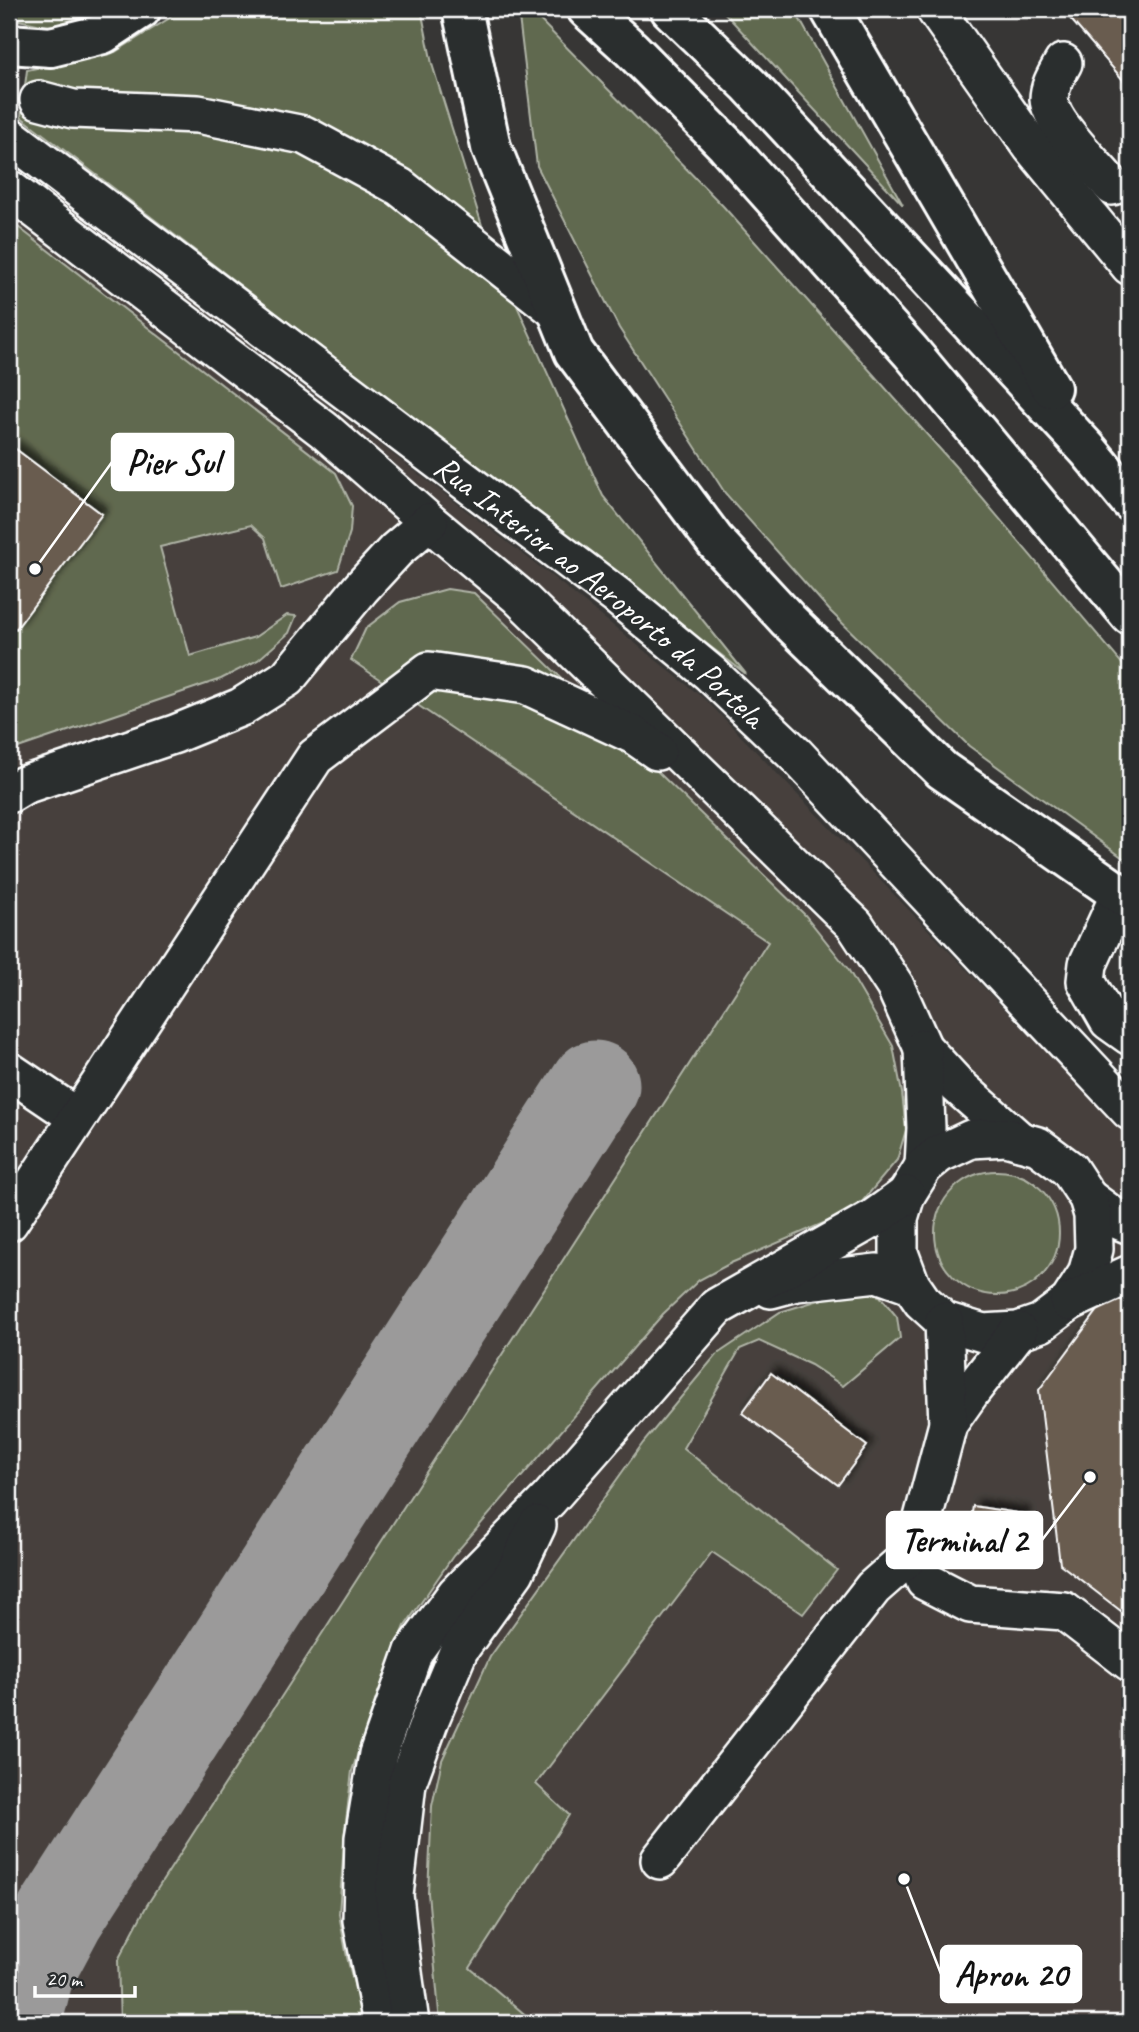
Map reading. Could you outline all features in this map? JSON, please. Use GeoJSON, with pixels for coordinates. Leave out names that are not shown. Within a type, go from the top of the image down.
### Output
{"type":"FeatureCollection","features":[{"type":"Feature","properties":{"kind":"highway"},"geometry":{"type":"LineString","coordinates":[[9,44],[51,47],[103,34],[141,9]]}},
{"type":"Feature","properties":{"kind":"highway"},"geometry":{"type":"LineString","coordinates":[[461,9],[491,147],[574,352],[715,541],[788,620],[942,770],[1125,898]]}},
{"type":"Feature","properties":{"kind":"highway"},"geometry":{"type":"LineString","coordinates":[[587,9],[631,49],[736,156],[920,363],[1130,615]]}},
{"type":"Feature","properties":{"kind":"highway"},"geometry":{"type":"LineString","coordinates":[[670,9],[749,85],[1088,450],[1130,501]]}},
{"type":"Feature","properties":{"kind":"highway"},"geometry":{"type":"LineString","coordinates":[[830,9],[1088,450]]}},
{"type":"Feature","properties":{"kind":"street"},"geometry":{"type":"LineString","coordinates":[[935,9],[1032,147],[1130,266]]}},
{"type":"Feature","properties":{"kind":"street"},"geometry":{"type":"LineString","coordinates":[[1063,64],[1049,95],[1050,109],[1059,123],[1121,186],[1080,206]]}},
{"type":"Feature","properties":{"kind":"street"},"geometry":{"type":"LineString","coordinates":[[39,100],[73,108],[198,114],[304,135],[400,187],[557,311]]}},
{"type":"Feature","properties":{"kind":"street","name":"Rua Interior ao Aeroporto da Portela"},"geometry":{"type":"LineString","coordinates":[[9,136],[617,596],[710,673],[797,756],[1130,1111]]}},
{"type":"Feature","properties":{"kind":"street"},"geometry":{"type":"LineString","coordinates":[[9,190],[324,429],[517,595],[855,925],[895,986],[923,1048],[958,1086],[1020,1140]]}},
{"type":"Feature","properties":{"kind":"street"},"geometry":{"type":"LineString","coordinates":[[9,794],[24,785],[175,734],[241,707],[287,678],[361,588],[396,550],[429,522]]}},
{"type":"Feature","properties":{"kind":"street"},"geometry":{"type":"LineString","coordinates":[[9,1222],[315,757],[429,671],[526,685],[634,735],[725,799]]}},
{"type":"Feature","properties":{"kind":"street"},"geometry":{"type":"LineString","coordinates":[[1125,898],[1088,964],[1086,981],[1109,1021],[1130,1036]]}},
{"type":"Feature","properties":{"kind":"street"},"geometry":{"type":"LineString","coordinates":[[923,1048],[926,1128],[915,1181],[899,1218],[899,1253],[911,1285],[922,1301],[944,1321],[983,1333],[1018,1331],[1041,1323],[1069,1302],[1130,1274]]}},
{"type":"Feature","properties":{"kind":"street"},"geometry":{"type":"LineString","coordinates":[[9,1071],[77,1117]]}},
{"type":"Feature","properties":{"kind":"street"},"geometry":{"type":"LineString","coordinates":[[382,2023],[362,1920],[364,1838],[378,1754],[414,1651],[456,1594],[549,1499],[717,1307],[874,1218],[915,1181],[939,1153],[971,1139],[1006,1137],[1038,1146],[1069,1169],[1087,1198],[1093,1215],[1094,1249],[1087,1274],[1069,1302]]}},
{"type":"Feature","properties":{"kind":"street"},"geometry":{"type":"LineString","coordinates":[[1087,1198],[1118,1220],[1130,1225]]}},
{"type":"Feature","properties":{"kind":"street"},"geometry":{"type":"LineString","coordinates":[[717,1307],[810,1280],[877,1273],[911,1285]]}},
{"type":"Feature","properties":{"kind":"street"},"geometry":{"type":"LineString","coordinates":[[660,1860],[873,1588],[914,1552],[948,1424],[944,1321]]}},
{"type":"Feature","properties":{"kind":"street"},"geometry":{"type":"LineString","coordinates":[[948,1424],[1018,1331]]}},
{"type":"Feature","properties":{"kind":"street"},"geometry":{"type":"LineString","coordinates":[[410,2023],[394,1895],[407,1783],[430,1717],[459,1650],[515,1572],[549,1499]]}},
{"type":"Feature","properties":{"kind":"street"},"geometry":{"type":"LineString","coordinates":[[914,1552],[925,1581],[970,1604],[1063,1611],[1130,1662]]}},
{"type":"Feature","properties":{"kind":"shaded area"},"geometry":{"type":"Polygon","coordinates":[[[9,160],[549,574],[708,702],[1080,1087],[1130,1135],[1130,2023],[9,2023],[9,160]]]}},
{"type":"Feature","properties":{"kind":"green space"},"geometry":{"type":"Polygon","coordinates":[[[9,9],[105,9],[100,13],[51,27],[9,18],[9,9]]]}},
{"type":"Feature","properties":{"kind":"green space"},"geometry":{"type":"Polygon","coordinates":[[[176,9],[421,9],[432,64],[485,235],[603,496],[746,674],[21,117],[27,70],[115,52],[168,19],[176,9]]]}},
{"type":"Feature","properties":{"kind":"green space"},"geometry":{"type":"Polygon","coordinates":[[[518,9],[529,9],[723,206],[955,466],[1130,673],[1130,863],[969,746],[831,612],[725,493],[619,328],[537,166],[518,9]]]}},
{"type":"Feature","properties":{"kind":"green space"},"geometry":{"type":"Polygon","coordinates":[[[721,9],[794,9],[903,205],[721,9]]]}},
{"type":"Feature","properties":{"kind":"green space"},"geometry":{"type":"Polygon","coordinates":[[[9,220],[336,473],[352,506],[350,532],[338,570],[281,589],[265,538],[251,525],[160,547],[190,656],[255,637],[287,615],[296,616],[289,633],[258,660],[221,679],[9,751],[9,220]]]}},
{"type":"Feature","properties":{"kind":"green space"},"geometry":{"type":"Polygon","coordinates":[[[447,589],[474,593],[805,915],[848,969],[893,1046],[906,1130],[897,1160],[856,1209],[731,1263],[699,1280],[663,1314],[453,1556],[405,1626],[378,1693],[352,1771],[345,1830],[339,1914],[364,2023],[120,2023],[118,1960],[147,1905],[768,942],[351,660],[366,628],[400,602],[447,589]]]}},
{"type":"Feature","properties":{"kind":"green space"},"geometry":{"type":"Polygon","coordinates":[[[997,1171],[1021,1176],[1041,1189],[1054,1209],[1059,1233],[1054,1257],[1041,1277],[1021,1290],[997,1295],[973,1290],[953,1277],[940,1257],[935,1233],[940,1209],[953,1189],[973,1176],[997,1171]]]}},
{"type":"Feature","properties":{"kind":"green space"},"geometry":{"type":"Polygon","coordinates":[[[852,1290],[880,1296],[897,1317],[900,1338],[843,1386],[811,1365],[759,1341],[740,1349],[683,1448],[837,1570],[803,1614],[712,1552],[536,1784],[569,1815],[470,1968],[535,2023],[440,2023],[428,1893],[432,1806],[442,1760],[490,1657],[643,1443],[716,1355],[780,1312],[852,1290]]]}},
{"type":"Feature","properties":{"kind":"building"},"geometry":{"type":"Polygon","coordinates":[[[1074,9],[1130,9],[1130,88],[1067,15],[1074,9]]]}},
{"type":"Feature","properties":{"kind":"building"},"geometry":{"type":"Polygon","coordinates":[[[9,444],[102,514],[16,629],[9,623],[9,444]]]}},
{"type":"Feature","properties":{"kind":"building"},"geometry":{"type":"Polygon","coordinates":[[[1130,1284],[1130,1618],[1060,1564],[1039,1390],[1116,1286],[1130,1284]]]}},
{"type":"Feature","properties":{"kind":"building"},"geometry":{"type":"Polygon","coordinates":[[[771,1373],[867,1446],[838,1485],[742,1413],[771,1373]]]}},
{"type":"Feature","properties":{"kind":"building"},"geometry":{"type":"Polygon","coordinates":[[[973,1506],[1024,1514],[1016,1560],[966,1552],[973,1506]]]}},
{"type":"Feature","properties":{"kind":"taxiway"},"geometry":{"type":"LineString","coordinates":[[17,2023],[29,1974],[60,1916],[595,1085]]}},
{"type":"Feature","properties":{"kind":"place","name":"Pier Sul"},"geometry":{"type":"Point","coordinates":[35,569]}},
{"type":"Feature","properties":{"kind":"place","name":"Terminal 2"},"geometry":{"type":"Point","coordinates":[1090,1477]}},
{"type":"Feature","properties":{"kind":"place","name":"Apron 20"},"geometry":{"type":"Point","coordinates":[904,1879]}}]}
